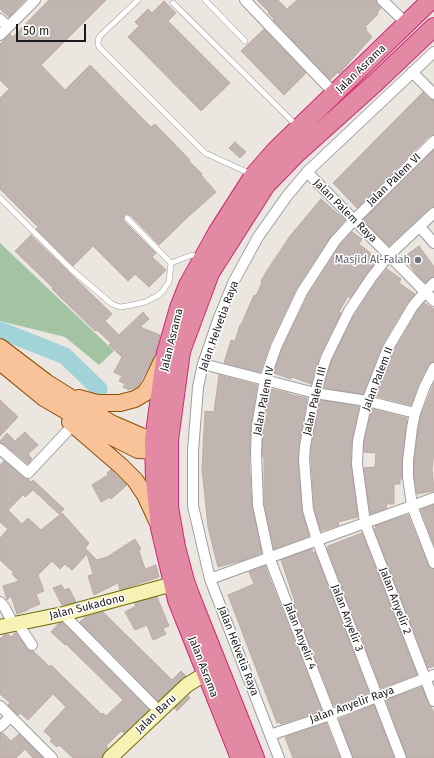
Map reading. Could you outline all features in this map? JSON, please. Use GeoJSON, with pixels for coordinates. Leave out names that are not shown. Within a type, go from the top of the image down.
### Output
{"type":"FeatureCollection","features":[{"type":"Feature","properties":{"kind":"highway","name":"Jalan Asrama"},"geometry":{"type":"LineString","coordinates":[[255,758],[202,677],[187,588],[176,547],[169,507],[162,445],[166,353],[179,308],[202,258],[254,175],[275,151],[430,0]]}},
{"type":"Feature","properties":{"kind":"highway","name":"Jalan Asrama"},"geometry":{"type":"LineString","coordinates":[[240,758],[202,677],[177,600],[160,528],[155,479],[181,351],[210,273],[266,185],[296,154],[375,83],[434,27]]}},
{"type":"Feature","properties":{"kind":"main road"},"geometry":{"type":"LineString","coordinates":[[0,347],[62,394],[111,422],[162,445]]}},
{"type":"Feature","properties":{"kind":"main road"},"geometry":{"type":"LineString","coordinates":[[62,394],[97,403],[120,403],[135,399],[145,393],[166,353]]}},
{"type":"Feature","properties":{"kind":"main road"},"geometry":{"type":"LineString","coordinates":[[0,362],[44,398],[135,480],[145,495],[160,528]]}},
{"type":"Feature","properties":{"kind":"main road"},"geometry":{"type":"LineString","coordinates":[[44,398],[108,435],[138,450],[162,445]]}},
{"type":"Feature","properties":{"kind":"street"},"geometry":{"type":"LineString","coordinates":[[0,35],[35,0]]}},
{"type":"Feature","properties":{"kind":"street"},"geometry":{"type":"LineString","coordinates":[[245,0],[335,94]]}},
{"type":"Feature","properties":{"kind":"street"},"geometry":{"type":"LineString","coordinates":[[382,0],[406,23]]}},
{"type":"Feature","properties":{"kind":"street"},"geometry":{"type":"LineString","coordinates":[[0,19],[8,27]]}},
{"type":"Feature","properties":{"kind":"street","name":"Jalan Helvetia Raya"},"geometry":{"type":"LineString","coordinates":[[279,758],[210,579],[193,506],[193,451],[198,387],[203,364],[218,320],[234,281],[258,237],[287,196],[307,172],[434,52]]}},
{"type":"Feature","properties":{"kind":"street"},"geometry":{"type":"LineString","coordinates":[[412,72],[434,94]]}},
{"type":"Feature","properties":{"kind":"street","name":"Jalan Palem VI"},"geometry":{"type":"LineString","coordinates":[[354,220],[434,141]]}},
{"type":"Feature","properties":{"kind":"street","name":"Jalan Palem Raya"},"geometry":{"type":"LineString","coordinates":[[307,172],[434,301]]}},
{"type":"Feature","properties":{"kind":"street","name":"Jalan Palem III"},"geometry":{"type":"LineString","coordinates":[[317,540],[308,510],[304,460],[305,446],[315,393],[326,358],[349,311],[389,255],[434,213]]}},
{"type":"Feature","properties":{"kind":"street","name":"Jalan Palem IV"},"geometry":{"type":"LineString","coordinates":[[269,557],[258,505],[256,454],[257,426],[265,379],[276,347],[302,292],[335,241],[354,220]]}},
{"type":"Feature","properties":{"kind":"street"},"geometry":{"type":"LineString","coordinates":[[420,227],[434,243]]}},
{"type":"Feature","properties":{"kind":"street","name":"Jalan Palem II"},"geometry":{"type":"LineString","coordinates":[[365,523],[357,464],[358,441],[367,401],[388,348],[413,306],[434,283]]}},
{"type":"Feature","properties":{"kind":"street"},"geometry":{"type":"LineString","coordinates":[[203,364],[315,393],[367,401],[415,414]]}},
{"type":"Feature","properties":{"kind":"street"},"geometry":{"type":"LineString","coordinates":[[434,368],[424,388],[415,414],[408,461],[409,492],[412,506],[434,563]]}},
{"type":"Feature","properties":{"kind":"street"},"geometry":{"type":"LineString","coordinates":[[2,456],[28,473],[31,472],[73,425]]}},
{"type":"Feature","properties":{"kind":"street"},"geometry":{"type":"LineString","coordinates":[[210,579],[434,498]]}},
{"type":"Feature","properties":{"kind":"street","name":"Jalan Anyelir 2"},"geometry":{"type":"LineString","coordinates":[[365,523],[429,676],[434,701]]}},
{"type":"Feature","properties":{"kind":"street","name":"Jalan Anyelir 3"},"geometry":{"type":"LineString","coordinates":[[317,540],[401,758]]}},
{"type":"Feature","properties":{"kind":"street","name":"Jalan Anyelir 4"},"geometry":{"type":"LineString","coordinates":[[269,557],[347,758]]}},
{"type":"Feature","properties":{"kind":"street","name":"Jalan Sukadono"},"geometry":{"type":"LineString","coordinates":[[10,625],[63,614],[173,584]]}},
{"type":"Feature","properties":{"kind":"street"},"geometry":{"type":"LineString","coordinates":[[0,602],[5,608],[10,625],[32,645]]}},
{"type":"Feature","properties":{"kind":"street"},"geometry":{"type":"LineString","coordinates":[[63,614],[159,711]]}},
{"type":"Feature","properties":{"kind":"street","name":"Jalan Anyelir Raya"},"geometry":{"type":"LineString","coordinates":[[270,735],[429,676]]}},
{"type":"Feature","properties":{"kind":"street","name":"Jalan Baru"},"geometry":{"type":"LineString","coordinates":[[110,758],[159,711],[202,677]]}},
{"type":"Feature","properties":{"kind":"street"},"geometry":{"type":"LineString","coordinates":[[0,706],[52,758]]}},
{"type":"Feature","properties":{"kind":"street"},"geometry":{"type":"LineString","coordinates":[[0,727],[10,717]]}},
{"type":"Feature","properties":{"kind":"lane"},"geometry":{"type":"LineString","coordinates":[[138,0],[98,37],[99,47],[205,152],[254,175]]}},
{"type":"Feature","properties":{"kind":"lane"},"geometry":{"type":"LineString","coordinates":[[205,0],[245,41]]}},
{"type":"Feature","properties":{"kind":"lane"},"geometry":{"type":"LineString","coordinates":[[172,4],[299,128]]}},
{"type":"Feature","properties":{"kind":"lane"},"geometry":{"type":"LineString","coordinates":[[0,198],[71,269],[112,304],[120,307],[133,305],[146,302],[157,296],[169,282],[171,263]]}},
{"type":"Feature","properties":{"kind":"lane"},"geometry":{"type":"LineString","coordinates":[[127,218],[171,263]]}},
{"type":"Feature","properties":{"kind":"lane"},"geometry":{"type":"LineString","coordinates":[[171,263],[192,255],[202,258]]}},
{"type":"Feature","properties":{"kind":"green space"},"geometry":{"type":"Polygon","coordinates":[[[0,243],[114,351],[99,365],[65,337],[0,321],[0,243]]]}},
{"type":"Feature","properties":{"kind":"building"},"geometry":{"type":"Polygon","coordinates":[[[0,0],[25,0],[9,17],[0,9],[0,0]]]}},
{"type":"Feature","properties":{"kind":"building"},"geometry":{"type":"Polygon","coordinates":[[[49,0],[106,0],[41,65],[65,90],[90,65],[151,127],[155,124],[190,160],[189,161],[202,174],[201,175],[216,192],[159,245],[130,215],[124,215],[124,221],[156,253],[152,257],[166,270],[149,287],[135,274],[128,281],[93,246],[73,266],[36,229],[38,227],[0,189],[0,98],[9,89],[0,80],[0,44],[10,34],[13,37],[49,0]]]}},
{"type":"Feature","properties":{"kind":"building"},"geometry":{"type":"Polygon","coordinates":[[[257,0],[278,0],[287,9],[297,0],[376,0],[377,4],[381,8],[377,13],[378,14],[365,27],[372,37],[339,74],[338,72],[330,80],[273,20],[274,19],[268,13],[269,12],[257,0]]]}},
{"type":"Feature","properties":{"kind":"building"},"geometry":{"type":"Polygon","coordinates":[[[164,1],[176,13],[168,21],[230,83],[201,111],[128,37],[139,26],[135,22],[148,9],[152,13],[164,1]]]}},
{"type":"Feature","properties":{"kind":"building"},"geometry":{"type":"Polygon","coordinates":[[[264,29],[306,73],[284,95],[241,51],[264,29]]]}},
{"type":"Feature","properties":{"kind":"building"},"geometry":{"type":"Polygon","coordinates":[[[423,92],[429,99],[434,100],[434,135],[429,136],[357,208],[333,183],[423,92]]]}},
{"type":"Feature","properties":{"kind":"building"},"geometry":{"type":"Polygon","coordinates":[[[235,142],[246,152],[240,158],[229,148],[235,142]]]}},
{"type":"Feature","properties":{"kind":"building"},"geometry":{"type":"Polygon","coordinates":[[[434,150],[434,207],[430,208],[389,246],[363,220],[434,150]]]}},
{"type":"Feature","properties":{"kind":"building"},"geometry":{"type":"Polygon","coordinates":[[[321,199],[345,220],[330,237],[296,289],[270,344],[260,372],[224,363],[231,340],[235,341],[240,325],[254,295],[256,296],[262,282],[261,281],[268,269],[290,236],[321,199]]]}},
{"type":"Feature","properties":{"kind":"building"},"geometry":{"type":"Polygon","coordinates":[[[352,232],[362,239],[359,244],[378,259],[350,298],[348,296],[339,312],[341,313],[320,355],[311,384],[292,377],[291,379],[274,373],[282,349],[308,295],[340,245],[352,232]]]}},
{"type":"Feature","properties":{"kind":"building"},"geometry":{"type":"Polygon","coordinates":[[[31,235],[112,314],[105,321],[119,335],[143,312],[149,319],[140,327],[160,335],[155,355],[138,386],[129,390],[123,387],[125,384],[119,381],[122,376],[114,372],[122,357],[109,345],[111,343],[97,330],[95,331],[15,251],[31,235]]]}},
{"type":"Feature","properties":{"kind":"building","name":"Masjid Al-Falah"},"geometry":{"type":"Polygon","coordinates":[[[419,246],[434,267],[434,277],[430,278],[425,283],[404,257],[419,246]]]}},
{"type":"Feature","properties":{"kind":"building"},"geometry":{"type":"Polygon","coordinates":[[[387,269],[401,279],[399,283],[415,294],[407,303],[382,345],[363,394],[323,388],[332,360],[352,319],[376,282],[387,269]]]}},
{"type":"Feature","properties":{"kind":"building"},"geometry":{"type":"Polygon","coordinates":[[[424,303],[434,309],[434,362],[428,365],[418,385],[411,405],[376,396],[394,351],[418,310],[424,303]]]}},
{"type":"Feature","properties":{"kind":"building"},"geometry":{"type":"Polygon","coordinates":[[[219,375],[257,385],[251,425],[249,459],[252,506],[262,553],[218,567],[208,527],[202,469],[205,411],[214,412],[219,375]]]}},
{"type":"Feature","properties":{"kind":"building"},"geometry":{"type":"Polygon","coordinates":[[[434,383],[434,451],[432,469],[434,491],[417,494],[414,477],[414,461],[418,429],[421,415],[434,383]]]}},
{"type":"Feature","properties":{"kind":"building"},"geometry":{"type":"Polygon","coordinates":[[[270,389],[307,398],[298,460],[302,511],[309,536],[274,549],[264,504],[264,459],[262,454],[263,427],[270,389]]]}},
{"type":"Feature","properties":{"kind":"building"},"geometry":{"type":"Polygon","coordinates":[[[0,400],[18,417],[0,436],[0,400]]]}},
{"type":"Feature","properties":{"kind":"building"},"geometry":{"type":"Polygon","coordinates":[[[320,400],[359,406],[351,452],[351,465],[358,517],[338,522],[339,525],[321,531],[314,509],[311,459],[311,447],[320,400]]]}},
{"type":"Feature","properties":{"kind":"building"},"geometry":{"type":"Polygon","coordinates":[[[372,409],[407,418],[402,460],[402,479],[400,479],[400,484],[394,484],[394,504],[386,504],[387,508],[370,514],[364,468],[375,467],[376,453],[364,452],[364,442],[372,409]]]}},
{"type":"Feature","properties":{"kind":"building"},"geometry":{"type":"Polygon","coordinates":[[[25,432],[38,445],[28,454],[32,459],[28,464],[4,444],[0,443],[7,433],[15,441],[25,432]]]}},
{"type":"Feature","properties":{"kind":"building"},"geometry":{"type":"Polygon","coordinates":[[[4,461],[24,478],[31,482],[33,480],[64,509],[59,514],[33,490],[25,497],[23,495],[8,510],[22,524],[28,518],[41,530],[62,513],[89,543],[85,548],[97,560],[107,557],[135,539],[141,549],[139,551],[145,569],[156,565],[159,577],[120,590],[118,583],[94,595],[88,576],[93,574],[87,554],[72,570],[65,564],[60,569],[52,561],[38,575],[44,591],[36,594],[40,604],[17,614],[11,596],[7,600],[3,586],[19,581],[12,574],[14,573],[0,560],[0,538],[8,529],[0,522],[0,465],[4,461]]]}},
{"type":"Feature","properties":{"kind":"building"},"geometry":{"type":"Polygon","coordinates":[[[111,470],[127,485],[111,499],[110,497],[101,502],[92,485],[108,475],[107,473],[111,470]]]}},
{"type":"Feature","properties":{"kind":"building"},"geometry":{"type":"Polygon","coordinates":[[[434,505],[434,545],[421,510],[434,505]]]}},
{"type":"Feature","properties":{"kind":"building"},"geometry":{"type":"Polygon","coordinates":[[[408,515],[428,565],[430,568],[434,569],[434,666],[428,668],[374,529],[376,528],[375,526],[408,515]]]}},
{"type":"Feature","properties":{"kind":"building"},"geometry":{"type":"Polygon","coordinates":[[[362,533],[417,675],[381,688],[327,548],[328,546],[362,533]]]}},
{"type":"Feature","properties":{"kind":"building"},"geometry":{"type":"Polygon","coordinates":[[[312,549],[313,553],[315,552],[369,693],[334,706],[293,602],[295,602],[281,560],[312,549]]]}},
{"type":"Feature","properties":{"kind":"building"},"geometry":{"type":"Polygon","coordinates":[[[265,566],[322,711],[281,724],[280,722],[277,723],[228,595],[254,584],[249,572],[265,566]]]}},
{"type":"Feature","properties":{"kind":"building"},"geometry":{"type":"Polygon","coordinates":[[[61,585],[65,590],[69,588],[76,602],[62,605],[53,588],[61,585]]]}},
{"type":"Feature","properties":{"kind":"building"},"geometry":{"type":"Polygon","coordinates":[[[157,597],[169,626],[163,628],[166,634],[153,640],[147,625],[135,630],[125,612],[136,606],[134,603],[157,597]]]}},
{"type":"Feature","properties":{"kind":"building"},"geometry":{"type":"Polygon","coordinates":[[[103,612],[172,680],[181,671],[186,676],[158,701],[80,622],[85,617],[103,612]]]}},
{"type":"Feature","properties":{"kind":"building"},"geometry":{"type":"Polygon","coordinates":[[[63,623],[149,710],[124,733],[121,731],[106,746],[108,748],[104,752],[102,758],[73,758],[59,745],[57,747],[50,741],[52,739],[44,731],[66,707],[53,694],[28,720],[20,713],[18,715],[8,705],[10,703],[0,694],[0,639],[4,635],[8,634],[11,637],[16,632],[29,651],[33,651],[50,667],[51,665],[101,714],[103,713],[106,716],[123,700],[66,644],[65,645],[51,632],[58,624],[63,623]]]}},
{"type":"Feature","properties":{"kind":"building"},"geometry":{"type":"Polygon","coordinates":[[[422,687],[428,703],[434,713],[434,758],[407,758],[386,700],[422,687]]]}},
{"type":"Feature","properties":{"kind":"building"},"geometry":{"type":"Polygon","coordinates":[[[188,696],[190,698],[177,711],[175,708],[188,696]]]}},
{"type":"Feature","properties":{"kind":"building"},"geometry":{"type":"Polygon","coordinates":[[[374,705],[394,758],[353,758],[339,719],[374,705]]]}},
{"type":"Feature","properties":{"kind":"building"},"geometry":{"type":"Polygon","coordinates":[[[326,723],[340,758],[293,758],[285,737],[326,723]]]}},
{"type":"Feature","properties":{"kind":"building"},"geometry":{"type":"Polygon","coordinates":[[[0,733],[3,733],[11,741],[19,734],[43,758],[33,758],[25,749],[16,758],[0,758],[0,733]]]}},
{"type":"Feature","properties":{"kind":"waterway"},"geometry":{"type":"LineString","coordinates":[[0,330],[65,356],[99,389]]}},
{"type":"Feature","properties":{"kind":"place","name":"Masjid Al-Falah"},"geometry":{"type":"Point","coordinates":[418,260]}}]}
